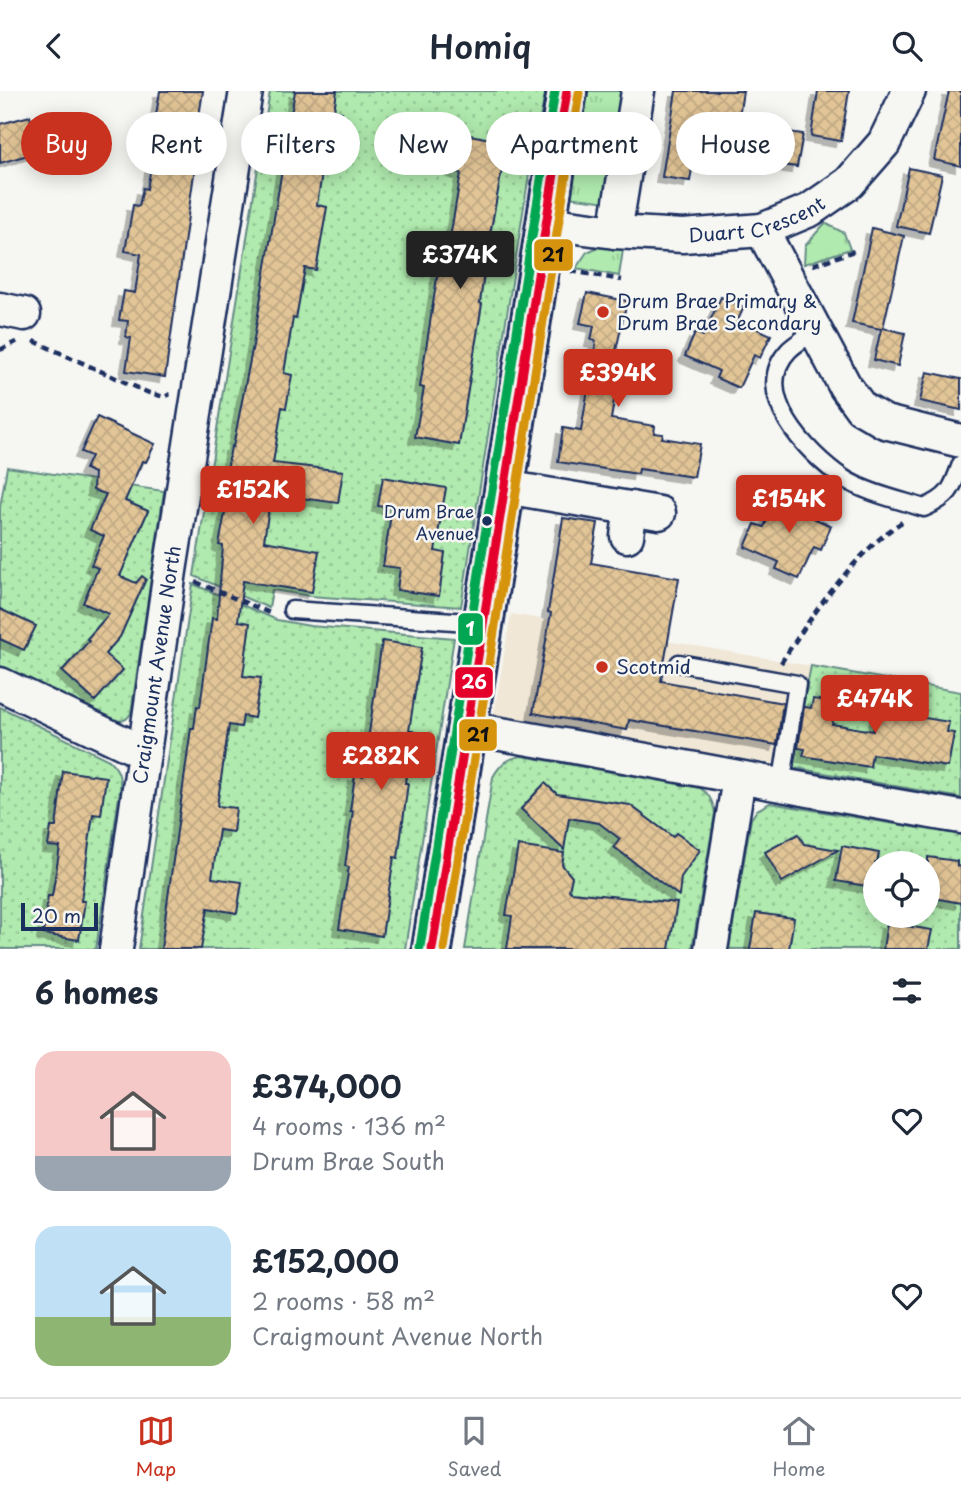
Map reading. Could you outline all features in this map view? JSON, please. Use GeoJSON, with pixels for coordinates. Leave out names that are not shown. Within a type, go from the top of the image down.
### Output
{"type":"FeatureCollection","features":[{"type":"Feature","properties":{"kind":"main road"},"geometry":{"type":"LineString","coordinates":[[432,949],[567,91]]}},
{"type":"Feature","properties":{"kind":"street","name":"Craigmount Avenue North"},"geometry":{"type":"LineString","coordinates":[[116,949],[170,571],[246,91]]}},
{"type":"Feature","properties":{"kind":"street"},"geometry":{"type":"LineString","coordinates":[[615,232],[638,91]]}},
{"type":"Feature","properties":{"kind":"street","name":"Duart Crescent"},"geometry":{"type":"LineString","coordinates":[[546,223],[615,232],[683,236],[762,230],[810,210],[849,183],[884,143],[909,91]]}},
{"type":"Feature","properties":{"kind":"street"},"geometry":{"type":"LineString","coordinates":[[762,230],[845,386],[861,408],[885,422],[961,441]]}},
{"type":"Feature","properties":{"kind":"street"},"geometry":{"type":"LineString","coordinates":[[505,487],[639,519]]}},
{"type":"Feature","properties":{"kind":"street"},"geometry":{"type":"LineString","coordinates":[[0,684],[130,746],[144,748]]}},
{"type":"Feature","properties":{"kind":"street"},"geometry":{"type":"LineString","coordinates":[[466,729],[576,746],[781,786],[961,817]]}},
{"type":"Feature","properties":{"kind":"street"},"geometry":{"type":"LineString","coordinates":[[711,949],[739,778]]}},
{"type":"Feature","properties":{"kind":"lane"},"geometry":{"type":"LineString","coordinates":[[816,331],[789,351],[777,373],[774,390],[789,423],[810,450],[845,479],[924,508],[944,499],[956,482],[961,464]]}},
{"type":"Feature","properties":{"kind":"lane"},"geometry":{"type":"LineString","coordinates":[[292,610],[484,623]]}},
{"type":"Feature","properties":{"kind":"lane"},"geometry":{"type":"LineString","coordinates":[[679,663],[797,684],[781,786]]}},
{"type":"Feature","properties":{"kind":"path"},"geometry":{"type":"LineString","coordinates":[[786,275],[857,250]]}},
{"type":"Feature","properties":{"kind":"path"},"geometry":{"type":"LineString","coordinates":[[539,265],[622,280]]}},
{"type":"Feature","properties":{"kind":"path"},"geometry":{"type":"LineString","coordinates":[[0,350],[20,341],[36,341],[149,393],[165,397],[183,386],[200,390]]}},
{"type":"Feature","properties":{"kind":"path"},"geometry":{"type":"LineString","coordinates":[[777,681],[782,662],[828,595],[883,534],[924,508]]}},
{"type":"Feature","properties":{"kind":"path"},"geometry":{"type":"LineString","coordinates":[[170,571],[280,617],[292,610]]}},
{"type":"Feature","properties":{"kind":"shaded area"},"geometry":{"type":"Polygon","coordinates":[[[511,614],[811,666],[791,767],[493,719],[511,614]]]}},
{"type":"Feature","properties":{"kind":"green space"},"geometry":{"type":"Polygon","coordinates":[[[270,91],[546,91],[541,112],[486,112],[486,175],[529,175],[461,607],[310,596],[272,590],[269,608],[194,576],[257,175],[360,175],[360,112],[267,112],[270,91]]]}},
{"type":"Feature","properties":{"kind":"green space"},"geometry":{"type":"Polygon","coordinates":[[[586,91],[624,91],[621,112],[582,112],[586,91]]]}},
{"type":"Feature","properties":{"kind":"green space"},"geometry":{"type":"Polygon","coordinates":[[[572,175],[611,175],[607,202],[568,197],[572,175]]]}},
{"type":"Feature","properties":{"kind":"green space"},"geometry":{"type":"Polygon","coordinates":[[[825,223],[844,233],[850,249],[804,264],[805,246],[825,223]]]}},
{"type":"Feature","properties":{"kind":"green space"},"geometry":{"type":"Polygon","coordinates":[[[601,246],[623,250],[619,276],[576,268],[587,252],[601,246]]]}},
{"type":"Feature","properties":{"kind":"green space"},"geometry":{"type":"Polygon","coordinates":[[[7,467],[94,480],[93,490],[106,494],[91,530],[131,548],[148,511],[119,498],[122,485],[164,491],[131,713],[122,721],[113,721],[0,666],[0,507],[7,467]]]}},
{"type":"Feature","properties":{"kind":"green space"},"geometry":{"type":"Polygon","coordinates":[[[193,584],[277,620],[310,626],[454,638],[405,949],[139,949],[193,584]]]}},
{"type":"Feature","properties":{"kind":"green space"},"geometry":{"type":"Polygon","coordinates":[[[811,666],[961,692],[961,798],[791,767],[811,666]]]}},
{"type":"Feature","properties":{"kind":"green space"},"geometry":{"type":"Polygon","coordinates":[[[0,707],[109,760],[119,773],[120,790],[96,949],[0,949],[0,707]]]}},
{"type":"Feature","properties":{"kind":"green space"},"geometry":{"type":"Polygon","coordinates":[[[522,756],[700,788],[706,793],[715,813],[692,949],[465,949],[493,777],[505,762],[522,756]]]}},
{"type":"Feature","properties":{"kind":"green space"},"geometry":{"type":"Polygon","coordinates":[[[770,803],[961,835],[961,949],[729,949],[751,819],[757,810],[770,803]]]}},
{"type":"Feature","properties":{"kind":"building"},"geometry":{"type":"Polygon","coordinates":[[[160,91],[203,91],[200,112],[157,112],[160,91]]]}},
{"type":"Feature","properties":{"kind":"building"},"geometry":{"type":"Polygon","coordinates":[[[295,91],[337,91],[334,111],[342,112],[292,112],[295,91]]]}},
{"type":"Feature","properties":{"kind":"building"},"geometry":{"type":"Polygon","coordinates":[[[676,91],[743,91],[740,112],[676,112],[676,175],[691,175],[690,181],[662,177],[676,91]]]}},
{"type":"Feature","properties":{"kind":"building"},"geometry":{"type":"Polygon","coordinates":[[[818,91],[849,91],[841,141],[811,136],[818,91]]]}},
{"type":"Feature","properties":{"kind":"building"},"geometry":{"type":"Polygon","coordinates":[[[949,91],[961,91],[961,166],[934,160],[949,91]]]}},
{"type":"Feature","properties":{"kind":"building"},"geometry":{"type":"Polygon","coordinates":[[[21,118],[21,157],[0,163],[0,124],[21,118]]]}},
{"type":"Feature","properties":{"kind":"building"},"geometry":{"type":"Polygon","coordinates":[[[795,133],[803,134],[795,167],[795,133]]]}},
{"type":"Feature","properties":{"kind":"building"},"geometry":{"type":"Polygon","coordinates":[[[472,135],[486,138],[486,175],[501,175],[487,251],[482,304],[459,445],[415,437],[424,388],[420,387],[439,265],[434,264],[438,242],[449,244],[461,175],[472,175],[472,135]]]}},
{"type":"Feature","properties":{"kind":"building"},"geometry":{"type":"Polygon","coordinates":[[[909,168],[942,175],[929,233],[896,226],[909,168]]]}},
{"type":"Feature","properties":{"kind":"building"},"geometry":{"type":"Polygon","coordinates":[[[150,175],[194,175],[165,377],[126,371],[131,338],[126,337],[128,321],[119,320],[124,291],[135,293],[141,254],[125,251],[133,205],[139,206],[143,188],[147,189],[150,175]]]}},
{"type":"Feature","properties":{"kind":"building"},"geometry":{"type":"Polygon","coordinates":[[[281,175],[322,175],[317,205],[327,207],[316,270],[305,268],[296,319],[293,318],[284,373],[292,375],[286,408],[282,407],[273,463],[343,471],[338,503],[271,494],[264,541],[319,551],[312,592],[243,581],[238,621],[250,623],[243,676],[261,678],[254,718],[243,716],[241,727],[229,725],[217,806],[236,808],[233,832],[219,830],[212,878],[242,882],[237,913],[208,908],[201,949],[161,949],[191,728],[194,728],[197,706],[200,707],[212,618],[217,619],[223,546],[219,545],[233,470],[227,471],[253,345],[281,175]]]}},
{"type":"Feature","properties":{"kind":"building"},"geometry":{"type":"Polygon","coordinates":[[[872,228],[904,236],[883,328],[905,333],[898,366],[874,360],[881,329],[852,323],[872,228]]]}},
{"type":"Feature","properties":{"kind":"building"},"geometry":{"type":"Polygon","coordinates":[[[587,293],[627,301],[615,355],[644,363],[639,383],[618,377],[611,419],[655,426],[654,433],[663,434],[662,438],[700,444],[694,477],[639,469],[638,474],[558,462],[563,428],[581,431],[596,341],[591,340],[594,326],[580,323],[587,293]]]}},
{"type":"Feature","properties":{"kind":"building"},"geometry":{"type":"Polygon","coordinates":[[[721,297],[744,307],[738,320],[771,335],[760,358],[754,355],[739,388],[716,378],[719,371],[685,356],[695,333],[703,336],[721,297]]]}},
{"type":"Feature","properties":{"kind":"building"},"geometry":{"type":"Polygon","coordinates":[[[927,372],[961,379],[961,410],[920,401],[927,372]]]}},
{"type":"Feature","properties":{"kind":"building"},"geometry":{"type":"Polygon","coordinates":[[[97,417],[155,444],[146,462],[142,461],[125,501],[148,511],[120,576],[136,583],[142,576],[146,579],[120,637],[105,654],[123,670],[95,701],[62,671],[109,614],[83,603],[98,568],[91,565],[104,536],[90,530],[106,494],[93,490],[94,473],[85,469],[91,456],[81,452],[97,417]]]}},
{"type":"Feature","properties":{"kind":"building"},"geometry":{"type":"Polygon","coordinates":[[[383,477],[446,488],[435,551],[445,553],[439,596],[397,590],[400,568],[383,566],[392,508],[378,506],[383,477]]]}},
{"type":"Feature","properties":{"kind":"building"},"geometry":{"type":"Polygon","coordinates":[[[781,488],[804,498],[798,511],[831,526],[821,550],[814,547],[799,579],[776,569],[779,562],[745,547],[755,524],[764,527],[781,488]]]}},
{"type":"Feature","properties":{"kind":"building"},"geometry":{"type":"Polygon","coordinates":[[[563,518],[598,523],[591,563],[679,578],[661,681],[783,703],[777,745],[629,720],[627,730],[533,713],[551,613],[548,612],[563,518]]]}},
{"type":"Feature","properties":{"kind":"building"},"geometry":{"type":"Polygon","coordinates":[[[0,609],[36,626],[24,650],[0,639],[0,609]]]}},
{"type":"Feature","properties":{"kind":"building"},"geometry":{"type":"Polygon","coordinates":[[[382,641],[422,647],[409,731],[413,731],[398,858],[394,857],[382,936],[339,929],[349,867],[345,866],[355,775],[363,776],[382,641]]]}},
{"type":"Feature","properties":{"kind":"building"},"geometry":{"type":"Polygon","coordinates":[[[881,689],[904,693],[901,714],[949,722],[947,732],[954,733],[948,767],[872,754],[870,767],[803,756],[805,749],[798,748],[804,707],[811,708],[813,699],[836,702],[832,724],[873,731],[881,689]]]}},
{"type":"Feature","properties":{"kind":"building"},"geometry":{"type":"Polygon","coordinates":[[[63,771],[106,777],[101,815],[93,814],[81,901],[85,901],[79,940],[43,934],[48,896],[52,896],[60,847],[48,846],[51,827],[56,827],[63,771]]]}},
{"type":"Feature","properties":{"kind":"building"},"geometry":{"type":"Polygon","coordinates":[[[545,783],[557,794],[630,805],[673,837],[676,833],[700,850],[681,877],[679,896],[614,847],[620,839],[599,823],[569,818],[564,850],[521,809],[545,783]]]}},
{"type":"Feature","properties":{"kind":"building"},"geometry":{"type":"Polygon","coordinates":[[[798,834],[804,844],[838,850],[782,882],[765,852],[798,834]]]}},
{"type":"Feature","properties":{"kind":"building"},"geometry":{"type":"Polygon","coordinates":[[[518,846],[564,853],[562,865],[572,877],[569,890],[571,892],[677,903],[669,949],[507,949],[512,916],[506,915],[518,846]]]}},
{"type":"Feature","properties":{"kind":"building"},"geometry":{"type":"Polygon","coordinates":[[[842,846],[868,851],[863,851],[863,885],[836,881],[842,846]]]}},
{"type":"Feature","properties":{"kind":"building"},"geometry":{"type":"Polygon","coordinates":[[[940,859],[957,861],[957,866],[961,867],[961,903],[940,899],[940,859]]]}},
{"type":"Feature","properties":{"kind":"building"},"geometry":{"type":"Polygon","coordinates":[[[756,913],[794,918],[789,949],[750,949],[756,913]]]}},
{"type":"Feature","properties":{"kind":"building"},"geometry":{"type":"Polygon","coordinates":[[[886,928],[932,930],[928,949],[883,949],[886,928]]]}},
{"type":"Feature","properties":{"kind":"transit line","name":"1"},"geometry":{"type":"LineString","coordinates":[[420,947],[555,91]]}},
{"type":"Feature","properties":{"kind":"transit line","name":"26"},"geometry":{"type":"LineString","coordinates":[[432,949],[567,91]]}},
{"type":"Feature","properties":{"kind":"transit line","name":"21"},"geometry":{"type":"LineString","coordinates":[[444,949],[579,93]]}},
{"type":"Feature","properties":{"kind":"place","name":"Drum Brae Primary & Drum Brae Secondary"},"geometry":{"type":"Point","coordinates":[603,312]}},
{"type":"Feature","properties":{"kind":"place","name":"Drum Brae Avenue"},"geometry":{"type":"Point","coordinates":[487,521]}},
{"type":"Feature","properties":{"kind":"place","name":"Scotmid"},"geometry":{"type":"Point","coordinates":[602,667]}}]}
